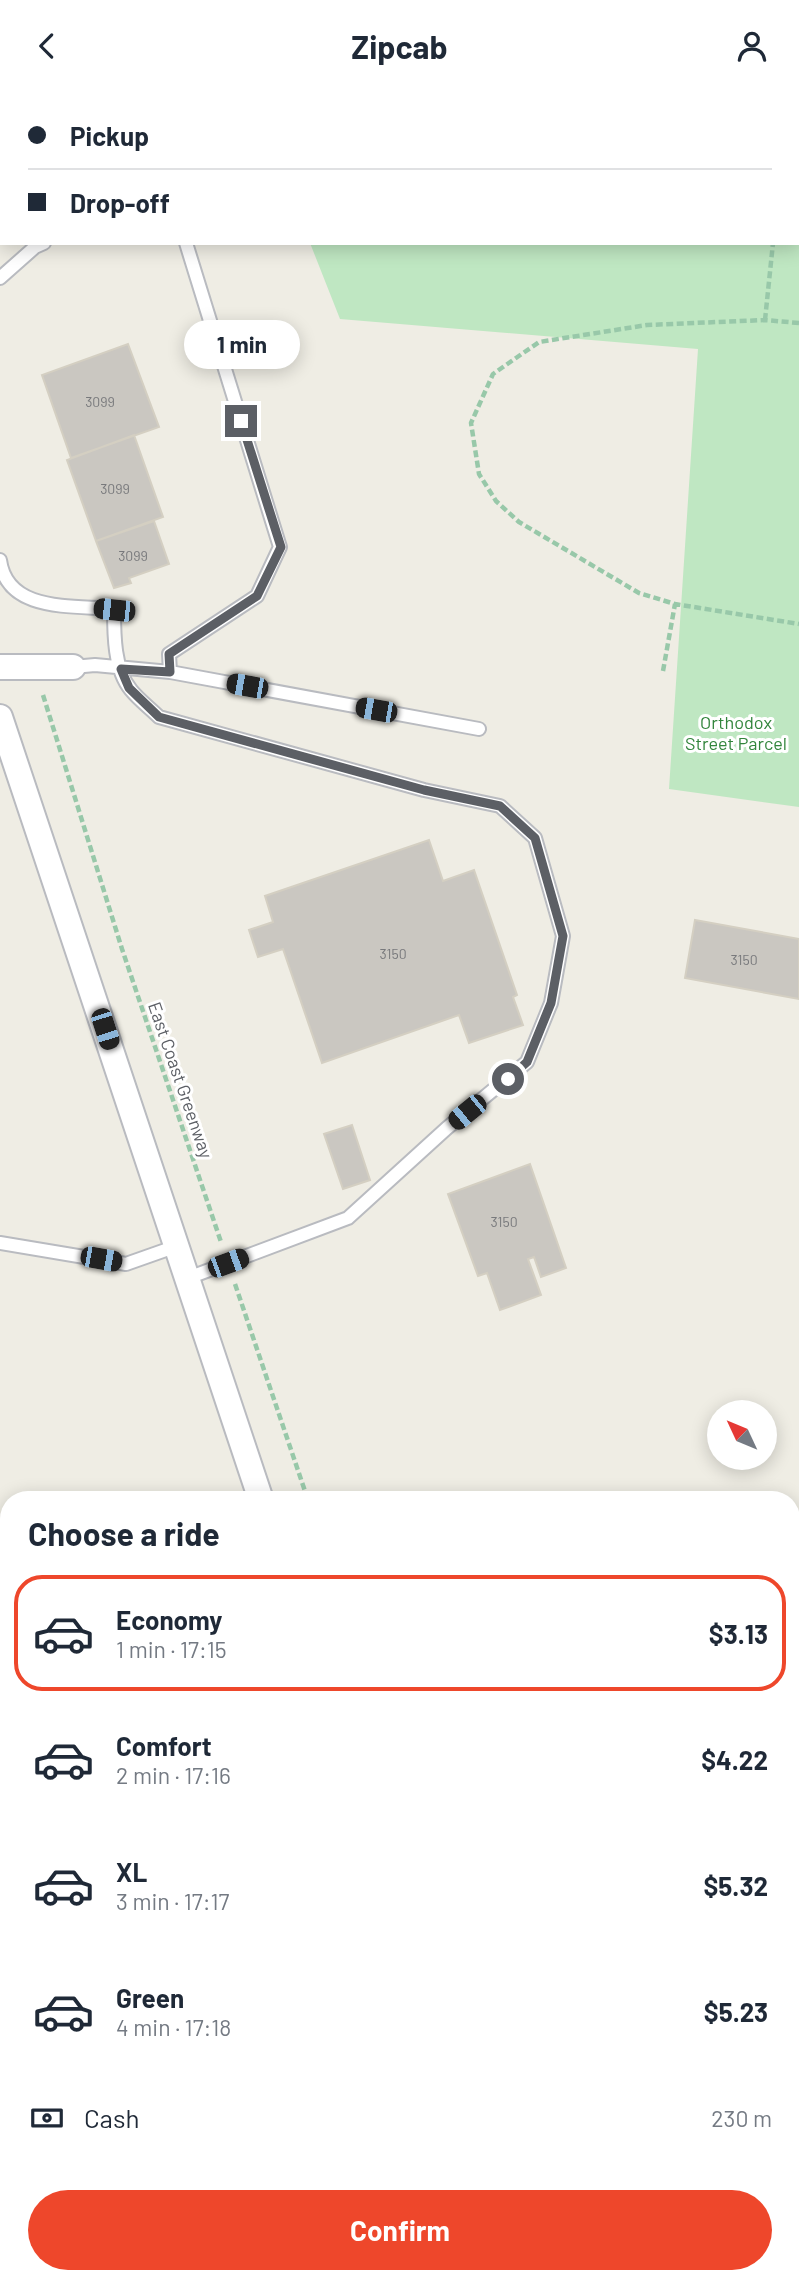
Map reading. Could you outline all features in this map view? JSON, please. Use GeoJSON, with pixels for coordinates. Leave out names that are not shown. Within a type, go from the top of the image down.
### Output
{"type":"FeatureCollection","features":[{"type":"Feature","properties":{"kind":"street"},"geometry":{"type":"LineString","coordinates":[[0,667],[73,667]]}},
{"type":"Feature","properties":{"kind":"street"},"geometry":{"type":"LineString","coordinates":[[0,717],[258,1491]]}},
{"type":"Feature","properties":{"kind":"lane"},"geometry":{"type":"LineString","coordinates":[[0,278],[40,245]]}},
{"type":"Feature","properties":{"kind":"lane"},"geometry":{"type":"LineString","coordinates":[[170,672],[169,654],[257,596],[281,547],[187,245]]}},
{"type":"Feature","properties":{"kind":"lane"},"geometry":{"type":"LineString","coordinates":[[0,560],[2,572],[12,590],[31,601],[114,610],[114,635],[121,669],[129,688],[159,717],[424,790],[500,806],[535,838],[563,936],[551,1003],[527,1062],[447,1128],[348,1218],[188,1277]]}},
{"type":"Feature","properties":{"kind":"lane"},"geometry":{"type":"LineString","coordinates":[[73,667],[95,665],[170,672],[479,729]]}},
{"type":"Feature","properties":{"kind":"lane"},"geometry":{"type":"LineString","coordinates":[[0,1243],[126,1264],[177,1246]]}},
{"type":"Feature","properties":{"kind":"path"},"geometry":{"type":"LineString","coordinates":[[765,320],[773,245]]}},
{"type":"Feature","properties":{"kind":"path"},"geometry":{"type":"LineString","coordinates":[[799,323],[765,320],[647,325],[539,342],[493,374],[471,423],[479,474],[496,501],[519,523],[639,593],[675,604],[799,624]]}},
{"type":"Feature","properties":{"kind":"path"},"geometry":{"type":"LineString","coordinates":[[663,671],[675,604]]}},
{"type":"Feature","properties":{"kind":"path","name":"East Coast Greenway"},"geometry":{"type":"LineString","coordinates":[[34,667],[122,949],[305,1491]]}},
{"type":"Feature","properties":{"kind":"path"},"geometry":{"type":"LineString","coordinates":[[165,1119],[177,1115]]}},
{"type":"Feature","properties":{"kind":"green space","name":"Orthodox Street Parcel"},"geometry":{"type":"Polygon","coordinates":[[[311,245],[799,245],[799,807],[669,789],[698,349],[340,319],[311,245]]]}},
{"type":"Feature","properties":{"kind":"building"},"geometry":{"type":"Polygon","coordinates":[[[128,344],[159,427],[71,458],[42,375],[128,344]]]}},
{"type":"Feature","properties":{"kind":"building"},"geometry":{"type":"Polygon","coordinates":[[[134,435],[163,517],[96,541],[67,460],[134,435]]]}},
{"type":"Feature","properties":{"kind":"building"},"geometry":{"type":"Polygon","coordinates":[[[154,521],[169,564],[129,578],[131,583],[114,588],[96,541],[154,521]]]}},
{"type":"Feature","properties":{"kind":"building"},"geometry":{"type":"Polygon","coordinates":[[[429,840],[443,881],[474,870],[517,995],[513,997],[523,1025],[469,1043],[459,1015],[322,1063],[283,949],[258,957],[249,930],[273,922],[265,896],[429,840]]]}},
{"type":"Feature","properties":{"kind":"building"},"geometry":{"type":"Polygon","coordinates":[[[695,920],[799,939],[799,999],[685,978],[695,920]]]}},
{"type":"Feature","properties":{"kind":"building"},"geometry":{"type":"Polygon","coordinates":[[[352,1125],[370,1180],[343,1189],[324,1134],[352,1125]]]}},
{"type":"Feature","properties":{"kind":"building"},"geometry":{"type":"Polygon","coordinates":[[[530,1164],[566,1268],[541,1277],[534,1257],[528,1259],[541,1295],[500,1310],[487,1273],[478,1276],[448,1194],[530,1164]]]}},
{"type":"Feature","properties":{"kind":"route"},"geometry":{"type":"LineString","coordinates":[[241,421],[281,547],[269,572],[257,596],[169,654],[170,672],[121,669],[129,688],[159,717],[424,790],[500,806],[535,838],[563,936],[551,1003],[527,1062],[508,1079]]}}]}
